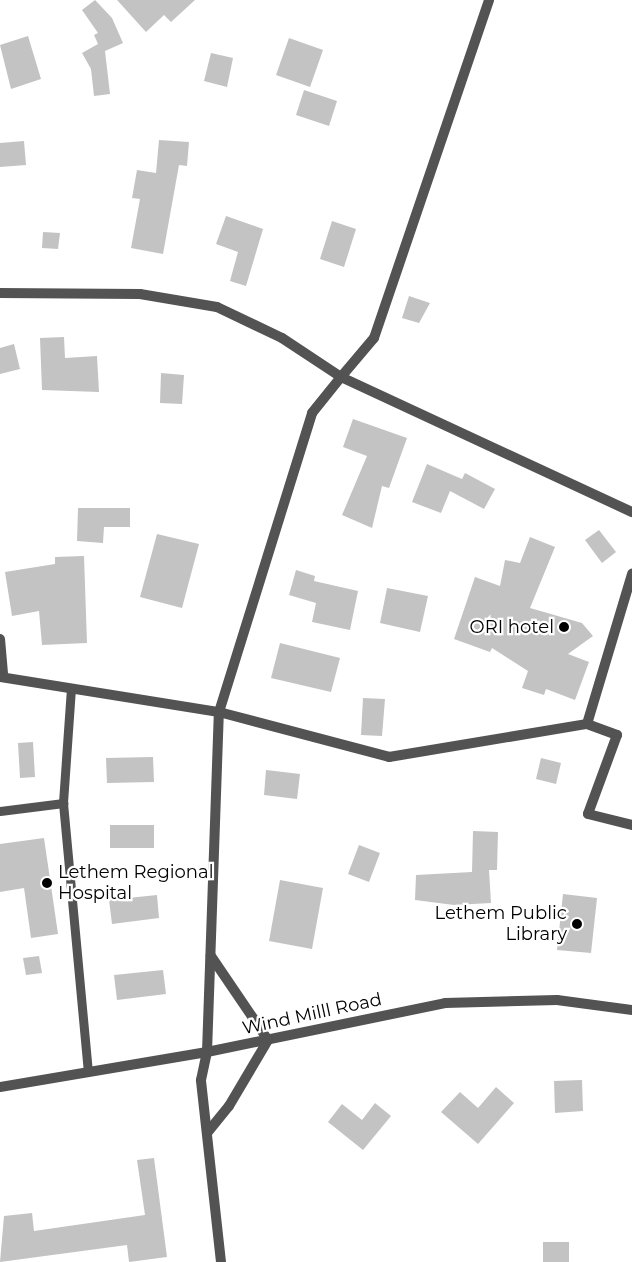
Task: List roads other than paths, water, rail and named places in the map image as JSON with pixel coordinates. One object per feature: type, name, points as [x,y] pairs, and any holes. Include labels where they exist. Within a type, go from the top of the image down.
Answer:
[{"type":"street","points":[[221,1262],[201,1080],[207,1052],[220,712],[312,413],[374,338],[489,0]]},
{"type":"street","points":[[0,293],[140,294],[217,307],[282,338],[341,377],[632,512]]},
{"type":"street","points":[[587,724],[632,574]]},
{"type":"street","points":[[0,639],[2,677],[220,712],[389,757],[587,724],[617,735],[588,814],[632,825]]},
{"type":"street","points":[[207,1133],[230,1106],[268,1040],[210,956]]},
{"type":"street","name":"Wind Milll Road","points":[[0,1086],[207,1052],[445,1003],[558,1000],[632,1010]]},
{"type":"lane","points":[[71,688],[63,803],[88,1072]]},
{"type":"lane","points":[[0,811],[63,803]]},
{"type":"place","name":"ORI hotel","points":[[564,627]]},
{"type":"place","name":"Lethem Regional Hospital","points":[[47,883]]},
{"type":"place","name":"Lethem Public Library","points":[[577,924]]}]
